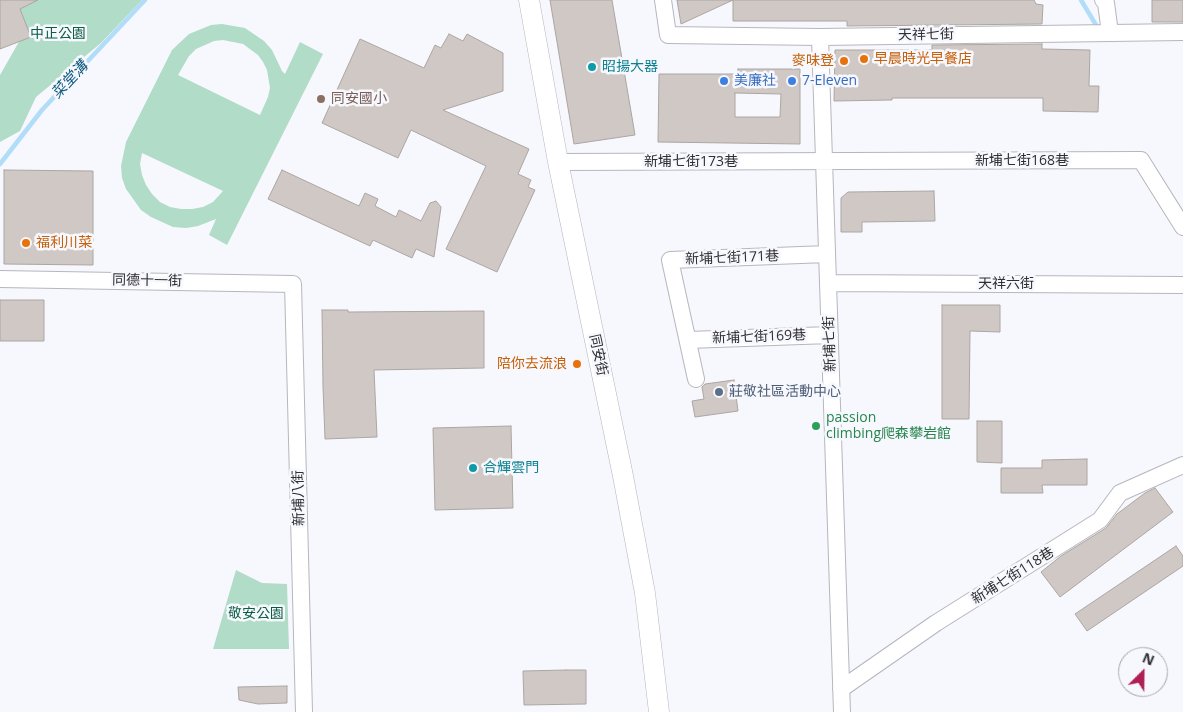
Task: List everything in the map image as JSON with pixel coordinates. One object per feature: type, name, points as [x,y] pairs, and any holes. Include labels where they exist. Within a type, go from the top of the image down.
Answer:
[{"type":"street","name":"同安街","points":[[530,0],[558,162],[646,594],[659,712]]},
{"type":"street","name":"天祥七街","points":[[663,0],[668,35],[820,36],[1183,32]]},
{"type":"street","points":[[1104,0],[1106,3],[1108,33]]},
{"type":"street","name":"新埔七街","points":[[820,36],[842,712]]},
{"type":"street","name":"新埔七街168巷","points":[[824,161],[1141,160],[1183,227]]},
{"type":"street","name":"新埔七街173巷","points":[[558,162],[824,161]]},
{"type":"street","name":"新埔七街171巷","points":[[696,379],[670,260],[827,254]]},
{"type":"street","name":"同德十一街","points":[[0,279],[293,284]]},
{"type":"street","name":"天祥六街","points":[[828,283],[1183,285]]},
{"type":"street","name":"新埔八街","points":[[293,284],[304,712]]},
{"type":"street","name":"新埔七街169巷","points":[[688,340],[830,334]]},
{"type":"street","name":"新埔七街118巷","points":[[841,689],[936,623],[1100,520],[1120,493],[1183,465]]},
{"type":"green space","name":"中正公園","points":[[18,0],[142,0],[101,43],[36,97],[20,131],[0,142],[0,75],[24,33]]},
{"type":"green space","points":[[222,24],[245,28],[264,41],[272,50],[285,74],[300,42],[323,54],[227,245],[209,235],[216,219],[198,226],[186,228],[173,227],[141,210],[126,189],[122,178],[121,166],[126,142],[172,50],[189,34],[211,25]],"holes":[[[223,40],[243,44],[258,55],[267,70],[270,88],[260,115],[178,75],[189,56],[196,49],[214,41]],[[142,153],[223,191],[213,202],[203,207],[192,209],[170,207],[160,202],[146,185],[140,164]]]},
{"type":"green space","name":"敬安公園","points":[[236,570],[262,583],[287,584],[289,649],[213,649]]},
{"type":"building","points":[[0,0],[38,0],[20,9],[31,37],[0,49]]},
{"type":"building","name":"昭揚大器","points":[[550,0],[612,0],[635,135],[574,144]]},
{"type":"building","points":[[677,0],[733,0],[681,24]]},
{"type":"building","points":[[733,0],[1034,0],[1036,4],[1043,5],[1042,24],[847,26],[847,21],[733,21]]},
{"type":"building","points":[[1152,0],[1183,0],[1183,22],[1152,22]]},
{"type":"building","points":[[449,34],[463,41],[467,34],[503,53],[503,91],[443,110],[529,149],[518,174],[531,180],[528,187],[535,190],[497,272],[446,249],[486,166],[411,130],[398,158],[322,123],[360,39],[424,68],[435,45],[441,48]]},
{"type":"building","points":[[1042,44],[1042,49],[1090,50],[1089,86],[1099,86],[1098,112],[1043,111],[1043,98],[892,98],[892,100],[834,101],[835,50],[932,50],[932,45]]},
{"type":"building","points":[[738,69],[800,69],[800,144],[658,142],[659,74],[738,74]],"holes":[[[735,93],[781,94],[780,117],[735,117]]]},
{"type":"building","points":[[4,170],[93,171],[93,265],[4,264]]},
{"type":"building","points":[[282,170],[359,206],[365,193],[378,199],[375,206],[396,217],[399,210],[421,221],[430,203],[436,201],[441,207],[434,257],[416,249],[412,258],[373,240],[370,246],[268,199]]},
{"type":"building","points":[[934,191],[935,221],[862,222],[862,232],[841,232],[841,198],[848,192]]},
{"type":"building","points":[[0,300],[44,300],[44,341],[0,341]]},
{"type":"building","points":[[942,305],[1000,305],[1000,332],[970,331],[969,419],[942,419]]},
{"type":"building","points":[[322,310],[348,310],[348,312],[484,311],[484,368],[374,370],[377,437],[325,439]]},
{"type":"building","name":"莊敬社區活動中心","points":[[734,380],[738,411],[695,417],[692,401],[704,399],[702,387],[705,384]]},
{"type":"building","points":[[977,421],[1002,421],[1002,463],[977,462]]},
{"type":"building","name":"合輝雲門","points":[[511,426],[513,508],[435,510],[433,428]]},
{"type":"building","points":[[1087,459],[1087,485],[1042,485],[1043,493],[1001,493],[1001,468],[1042,468],[1042,460]]},
{"type":"building","points":[[1155,488],[1173,512],[1060,597],[1041,572],[1061,556],[1106,528],[1117,514],[1145,493]]},
{"type":"building","points":[[1176,546],[1183,556],[1183,566],[1087,631],[1075,614]]},
{"type":"building","points":[[586,670],[586,704],[524,705],[523,671]]},
{"type":"building","points":[[287,686],[287,703],[258,704],[239,700],[238,687]]},
{"type":"waterway","name":"菜堂溝","points":[[0,164],[42,110],[145,0]]},
{"type":"waterway","points":[[1081,0],[1099,30]]},
{"type":"place","name":"早晨時光早餐店","points":[[864,59]]},
{"type":"place","name":"麥味登","points":[[844,61]]},
{"type":"place","name":"昭揚大器","points":[[592,67]]},
{"type":"place","name":"美廉社","points":[[724,81]]},
{"type":"place","name":"7-Eleven","points":[[792,81]]},
{"type":"place","name":"同安國小","points":[[321,99]]},
{"type":"place","name":"福利川菜","points":[[26,243]]},
{"type":"place","name":"陪你去流浪","points":[[577,364]]},
{"type":"place","name":"莊敬社區活動中心","points":[[719,392]]},
{"type":"place","name":"passion climbing爬森攀岩館","points":[[816,426]]},
{"type":"place","name":"合輝雲門","points":[[473,468]]}]
